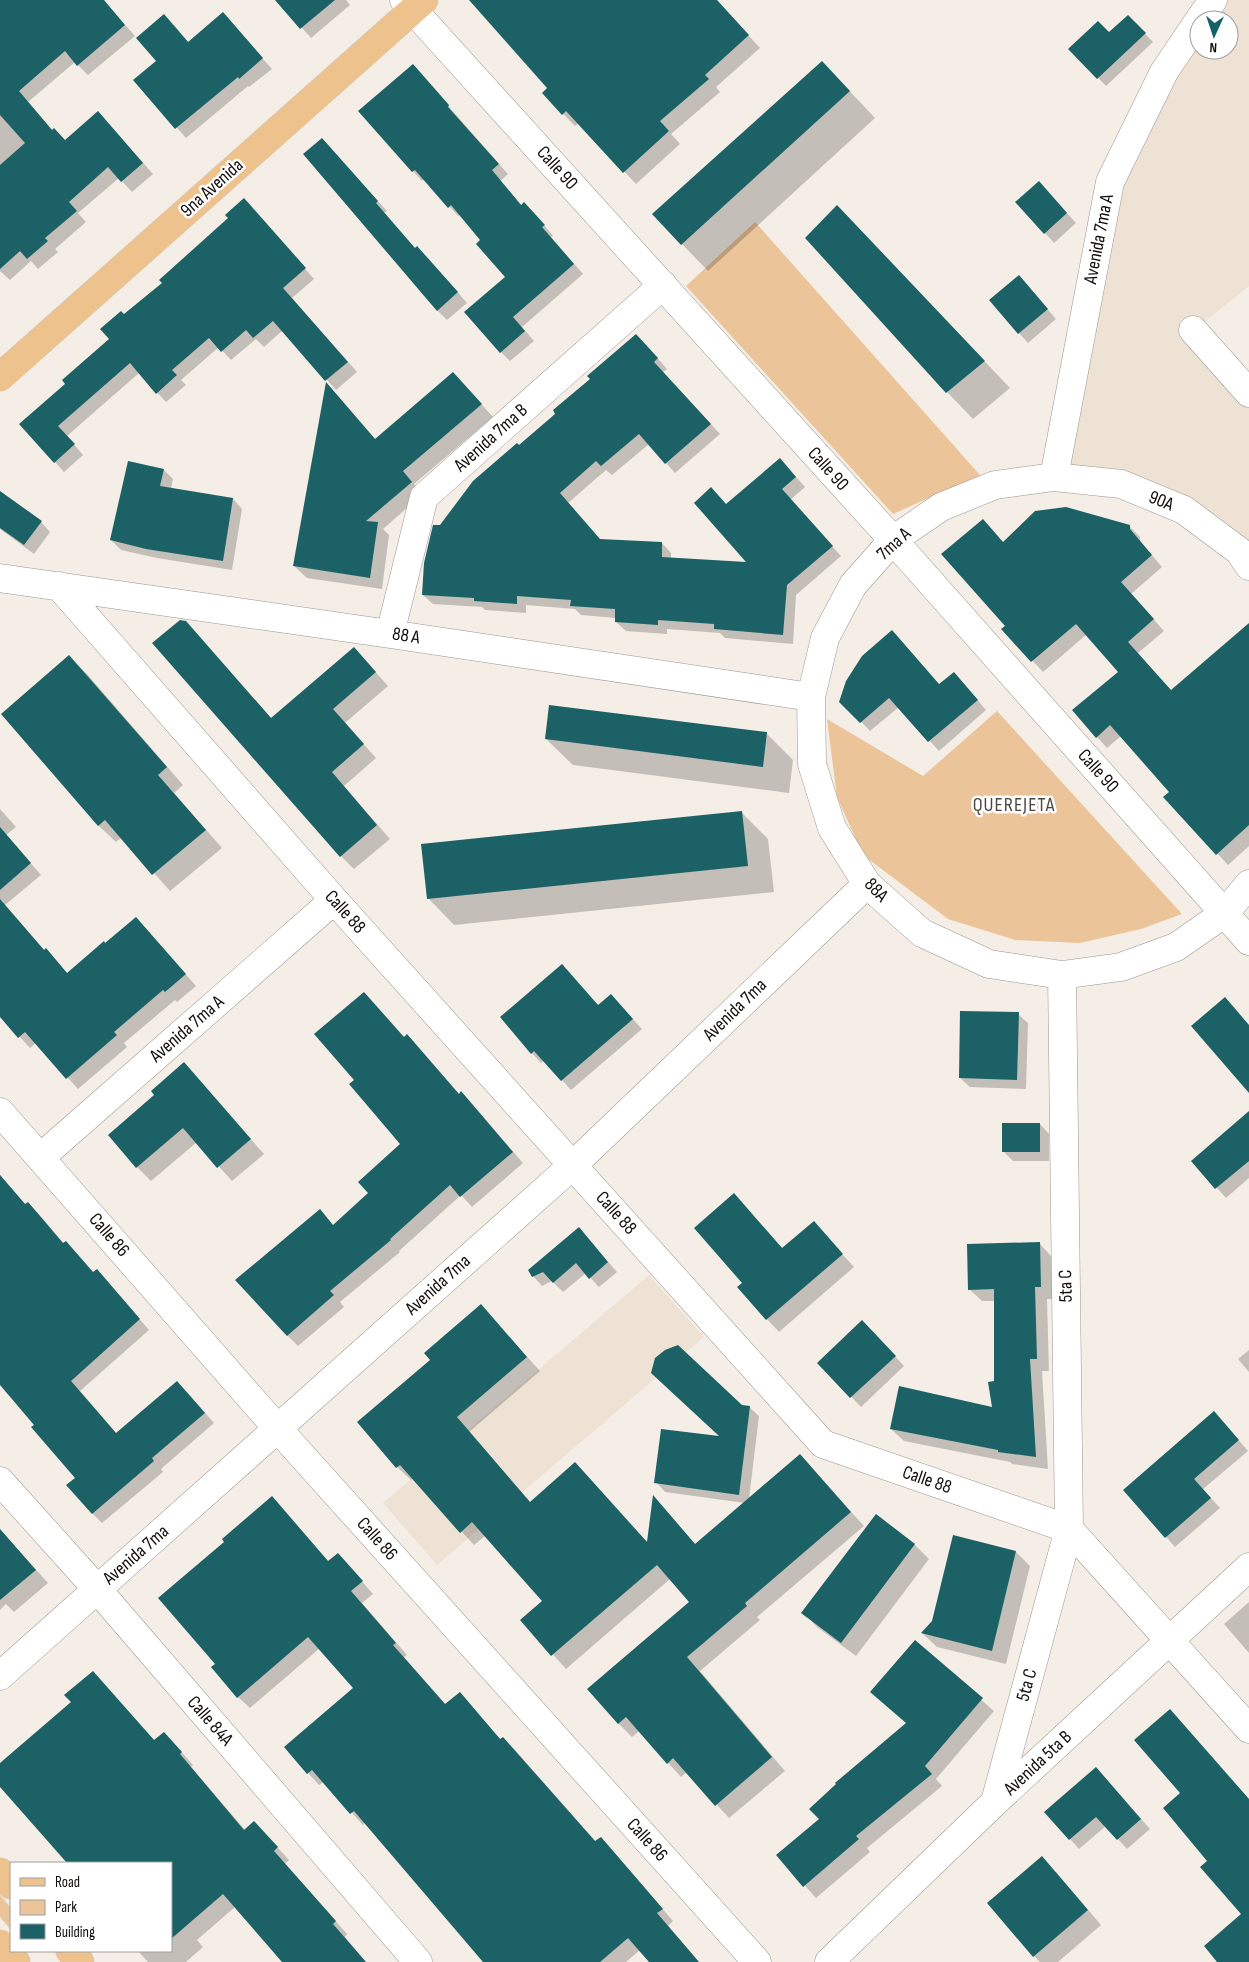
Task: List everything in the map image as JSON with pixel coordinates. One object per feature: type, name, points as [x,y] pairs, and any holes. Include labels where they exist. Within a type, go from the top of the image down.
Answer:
[{"type":"main road","name":"9na Avenida","points":[[0,377],[414,3]]},
{"type":"main road","points":[[0,1872],[10,1884]]},
{"type":"main road","points":[[0,1944],[16,1962]]},
{"type":"main road","points":[[71,1952],[80,1962]]},
{"type":"street","name":"Calle 90","points":[[414,3],[663,285],[893,540],[1249,941]]},
{"type":"street","name":"Avenida 7ma A","points":[[1054,477],[1110,182],[1164,72],[1189,35]]},
{"type":"street","name":"Avenida 7ma B","points":[[390,634],[424,497],[663,285]]},
{"type":"street","points":[[1193,330],[1249,393]]},
{"type":"street","name":"7ma A","points":[[811,697],[825,638],[853,585],[893,540],[941,507],[996,485],[1054,477]]},
{"type":"street","name":"90A","points":[[1054,477],[1121,484],[1184,510],[1246,553]]},
{"type":"street","name":"88 A","points":[[0,578],[811,697]]},
{"type":"street","name":"Calle 88","points":[[59,586],[334,900],[822,1444],[1068,1529],[1249,1728]]},
{"type":"street","name":"88A","points":[[811,697],[812,764],[832,828],[867,884],[922,933],[947,945],[989,964],[1062,975]]},
{"type":"street","name":"Avenida 7ma","points":[[0,1676],[573,1165],[867,884]]},
{"type":"street","points":[[1062,975],[1121,967],[1176,947],[1225,913],[1249,884]]},
{"type":"street","name":"Avenida 7ma A","points":[[41,1157],[334,900]]},
{"type":"street","name":"5ta C","points":[[995,1802],[1068,1529],[1062,975]]},
{"type":"street","name":"Calle 86","points":[[0,1112],[278,1429],[757,1962]]},
{"type":"street","name":"Calle 84A","points":[[0,1481],[97,1589],[418,1962]]},
{"type":"street","name":"Avenida 5ta B","points":[[830,1962],[995,1802],[1249,1567]]},
{"type":"shaded area","points":[[1213,0],[1249,0],[1249,286],[1194,330],[1249,393],[1249,542],[1184,510],[1054,477],[1110,182],[1189,38],[1189,60],[1239,60],[1239,10],[1206,10]]},
{"type":"shaded area","points":[[649,1275],[704,1337],[437,1565],[383,1503]]},
{"type":"green space","points":[[755,222],[980,475],[893,514],[686,286]]},
{"type":"green space","points":[[997,711],[1182,914],[1141,929],[1080,943],[1015,940],[948,919],[863,855],[837,797],[827,719],[923,776]]},
{"type":"green space","points":[[0,1895],[10,1907],[10,1929],[0,1917]]},
{"type":"building","points":[[0,0],[104,0],[125,25],[77,66],[65,51],[19,91],[52,130],[54,128],[65,140],[98,111],[143,163],[121,182],[108,167],[69,202],[77,211],[45,238],[48,241],[27,259],[20,251],[0,269],[0,165],[25,143],[0,115]]},
{"type":"building","points":[[275,0],[335,0],[300,29]]},
{"type":"building","points":[[469,0],[717,0],[749,35],[705,75],[709,79],[660,121],[669,131],[623,173],[566,111],[562,115],[542,93],[547,88]]},
{"type":"building","points":[[223,12],[263,58],[175,129],[133,80],[156,61],[136,38],[164,14],[188,42]]},
{"type":"building","points":[[1128,15],[1146,33],[1097,79],[1068,49],[1098,21],[1109,32]]},
{"type":"building","points":[[822,61],[850,91],[681,245],[652,214]]},
{"type":"building","points":[[413,64],[449,105],[448,107],[499,164],[492,170],[521,205],[524,202],[545,225],[542,227],[574,264],[513,317],[525,331],[500,353],[464,312],[505,277],[476,244],[480,240],[451,205],[448,208],[415,170],[412,172],[358,111]]},
{"type":"building","points":[[322,138],[378,201],[376,203],[415,248],[417,246],[458,292],[437,311],[303,154]]},
{"type":"building","points":[[1039,181],[1067,213],[1044,234],[1015,202]]},
{"type":"building","points":[[244,198],[306,268],[283,288],[348,362],[325,381],[273,321],[253,338],[246,330],[221,352],[209,338],[172,370],[177,375],[156,394],[130,363],[58,426],[75,444],[54,463],[19,424],[65,384],[62,380],[109,339],[100,329],[121,311],[124,314],[162,283],[159,280],[228,218],[225,215]]},
{"type":"building","points":[[837,205],[985,361],[946,393],[805,238]]},
{"type":"building","points":[[1019,275],[1048,309],[1018,334],[989,300]]},
{"type":"building","points":[[636,334],[658,358],[654,362],[711,424],[665,464],[639,434],[601,466],[596,461],[560,493],[600,539],[662,542],[662,557],[746,562],[694,503],[711,487],[726,504],[780,458],[796,477],[782,489],[833,546],[787,585],[783,635],[714,629],[714,624],[658,620],[658,625],[615,622],[615,609],[570,606],[571,600],[517,596],[517,604],[474,601],[474,598],[422,595],[424,563],[433,525],[440,525],[473,481],[517,443],[519,445],[555,414],[553,410],[590,379],[587,376]]},
{"type":"building","points":[[453,372],[482,404],[403,471],[412,482],[366,521],[378,522],[370,578],[293,566],[326,382],[375,439]]},
{"type":"building","points":[[128,461],[164,469],[160,486],[233,498],[223,561],[146,549],[110,540]]},
{"type":"building","points":[[0,491],[42,521],[24,545],[0,528]]},
{"type":"building","points":[[1066,507],[1130,525],[1130,529],[1152,555],[1121,582],[1154,619],[1128,642],[1171,690],[1249,623],[1249,825],[1216,855],[1163,797],[1169,792],[1110,725],[1096,738],[1072,710],[1118,672],[1076,624],[1031,662],[1001,629],[1005,626],[941,554],[983,519],[1003,542],[1035,511]]},
{"type":"building","points":[[180,620],[186,621],[271,718],[354,647],[376,672],[333,709],[364,744],[332,772],[377,825],[340,857],[152,643]]},
{"type":"building","points":[[892,630],[939,684],[954,672],[978,700],[928,742],[889,698],[860,723],[839,702],[846,681],[862,656]]},
{"type":"building","points":[[69,655],[167,767],[158,775],[206,830],[152,875],[105,820],[98,826],[1,714]]},
{"type":"building","points":[[549,705],[767,732],[763,767],[545,739]]},
{"type":"building","points":[[742,811],[748,866],[427,899],[421,844]]},
{"type":"building","points":[[0,827],[31,863],[0,890]]},
{"type":"building","points":[[0,899],[44,950],[46,948],[67,973],[104,941],[105,943],[136,917],[186,974],[165,992],[163,990],[114,1032],[117,1035],[66,1079],[25,1032],[18,1038],[0,1017]]},
{"type":"building","points":[[562,964],[598,1005],[611,994],[633,1019],[561,1081],[534,1051],[531,1054],[500,1017]]},
{"type":"building","points":[[364,992],[404,1037],[407,1034],[459,1094],[461,1091],[513,1152],[460,1197],[450,1185],[391,1240],[330,1291],[334,1295],[287,1336],[235,1280],[320,1209],[333,1225],[368,1193],[358,1182],[400,1144],[349,1084],[354,1080],[314,1034]]},
{"type":"building","points":[[1225,997],[1249,1025],[1249,1093],[1191,1026]]},
{"type":"building","points":[[960,1011],[1019,1012],[1017,1080],[959,1078]]},
{"type":"building","points":[[184,1062],[251,1139],[217,1168],[183,1128],[136,1168],[108,1135],[154,1095],[151,1091]]},
{"type":"building","points":[[1249,1111],[1249,1161],[1215,1189],[1191,1161]]},
{"type":"building","points":[[1002,1123],[1040,1123],[1040,1152],[1002,1152]]},
{"type":"building","points":[[0,1175],[25,1204],[28,1202],[63,1243],[66,1241],[93,1272],[97,1269],[140,1319],[71,1381],[116,1433],[177,1381],[205,1413],[152,1458],[154,1461],[92,1514],[66,1485],[75,1478],[31,1427],[34,1425],[0,1385]]},
{"type":"building","points":[[734,1193],[782,1248],[814,1221],[843,1254],[766,1320],[737,1287],[742,1283],[694,1228]]},
{"type":"building","points":[[579,1227],[608,1262],[589,1279],[576,1263],[553,1283],[543,1272],[532,1277],[528,1270]]},
{"type":"building","points":[[1040,1242],[1041,1287],[1035,1287],[1037,1359],[1030,1359],[1036,1457],[998,1452],[998,1450],[890,1429],[899,1386],[992,1407],[988,1382],[994,1381],[994,1289],[968,1290],[967,1244]]},
{"type":"building","points":[[481,1304],[527,1357],[457,1417],[530,1502],[575,1462],[647,1542],[653,1495],[695,1544],[800,1454],[851,1512],[745,1603],[747,1606],[687,1657],[772,1757],[715,1806],[673,1758],[667,1764],[626,1717],[618,1724],[587,1689],[689,1602],[657,1565],[551,1656],[520,1620],[542,1601],[472,1522],[460,1533],[400,1465],[396,1468],[357,1422],[430,1360],[424,1353]]},
{"type":"building","points":[[862,1320],[896,1356],[850,1398],[817,1363]]},
{"type":"building","points":[[678,1345],[742,1405],[750,1406],[739,1495],[654,1483],[661,1429],[719,1436],[651,1373],[655,1358],[665,1350]]},
{"type":"building","points":[[1214,1411],[1239,1440],[1194,1479],[1211,1498],[1165,1538],[1123,1490]]},
{"type":"building","points":[[272,1496],[328,1561],[338,1553],[363,1581],[351,1591],[396,1643],[393,1645],[445,1704],[460,1692],[500,1739],[503,1737],[595,1841],[601,1837],[663,1909],[657,1913],[699,1962],[649,1962],[628,1938],[600,1962],[483,1962],[354,1811],[350,1814],[312,1770],[307,1774],[284,1747],[353,1688],[308,1637],[237,1698],[211,1667],[215,1664],[158,1598],[224,1542],[222,1539]]},
{"type":"building","points":[[876,1514],[915,1544],[841,1643],[801,1613]]},
{"type":"building","points":[[0,1529],[36,1570],[0,1600]]},
{"type":"building","points":[[953,1535],[1016,1551],[992,1651],[921,1633],[932,1621]]},
{"type":"building","points":[[915,1640],[983,1698],[925,1766],[932,1774],[856,1836],[859,1839],[803,1887],[776,1855],[819,1819],[809,1809],[835,1783],[906,1723],[870,1692]]},
{"type":"building","points":[[93,1671],[154,1740],[164,1732],[182,1752],[180,1754],[244,1830],[254,1821],[278,1847],[274,1851],[336,1921],[333,1924],[366,1962],[282,1962],[223,1894],[172,1938],[172,1862],[66,1862],[0,1787],[0,1763],[71,1702],[64,1695]]},
{"type":"building","points":[[1170,1709],[1249,1799],[1249,1962],[1217,1962],[1204,1946],[1241,1914],[1200,1867],[1207,1861],[1163,1808],[1180,1793],[1134,1740]]},
{"type":"building","points":[[1096,1767],[1141,1819],[1117,1840],[1096,1817],[1069,1840],[1044,1812]]},
{"type":"building","points":[[1042,1856],[1088,1910],[1033,1957],[987,1903]]},
{"type":"district","name":"QUEREJETA","points":[[1014,805]]}]
